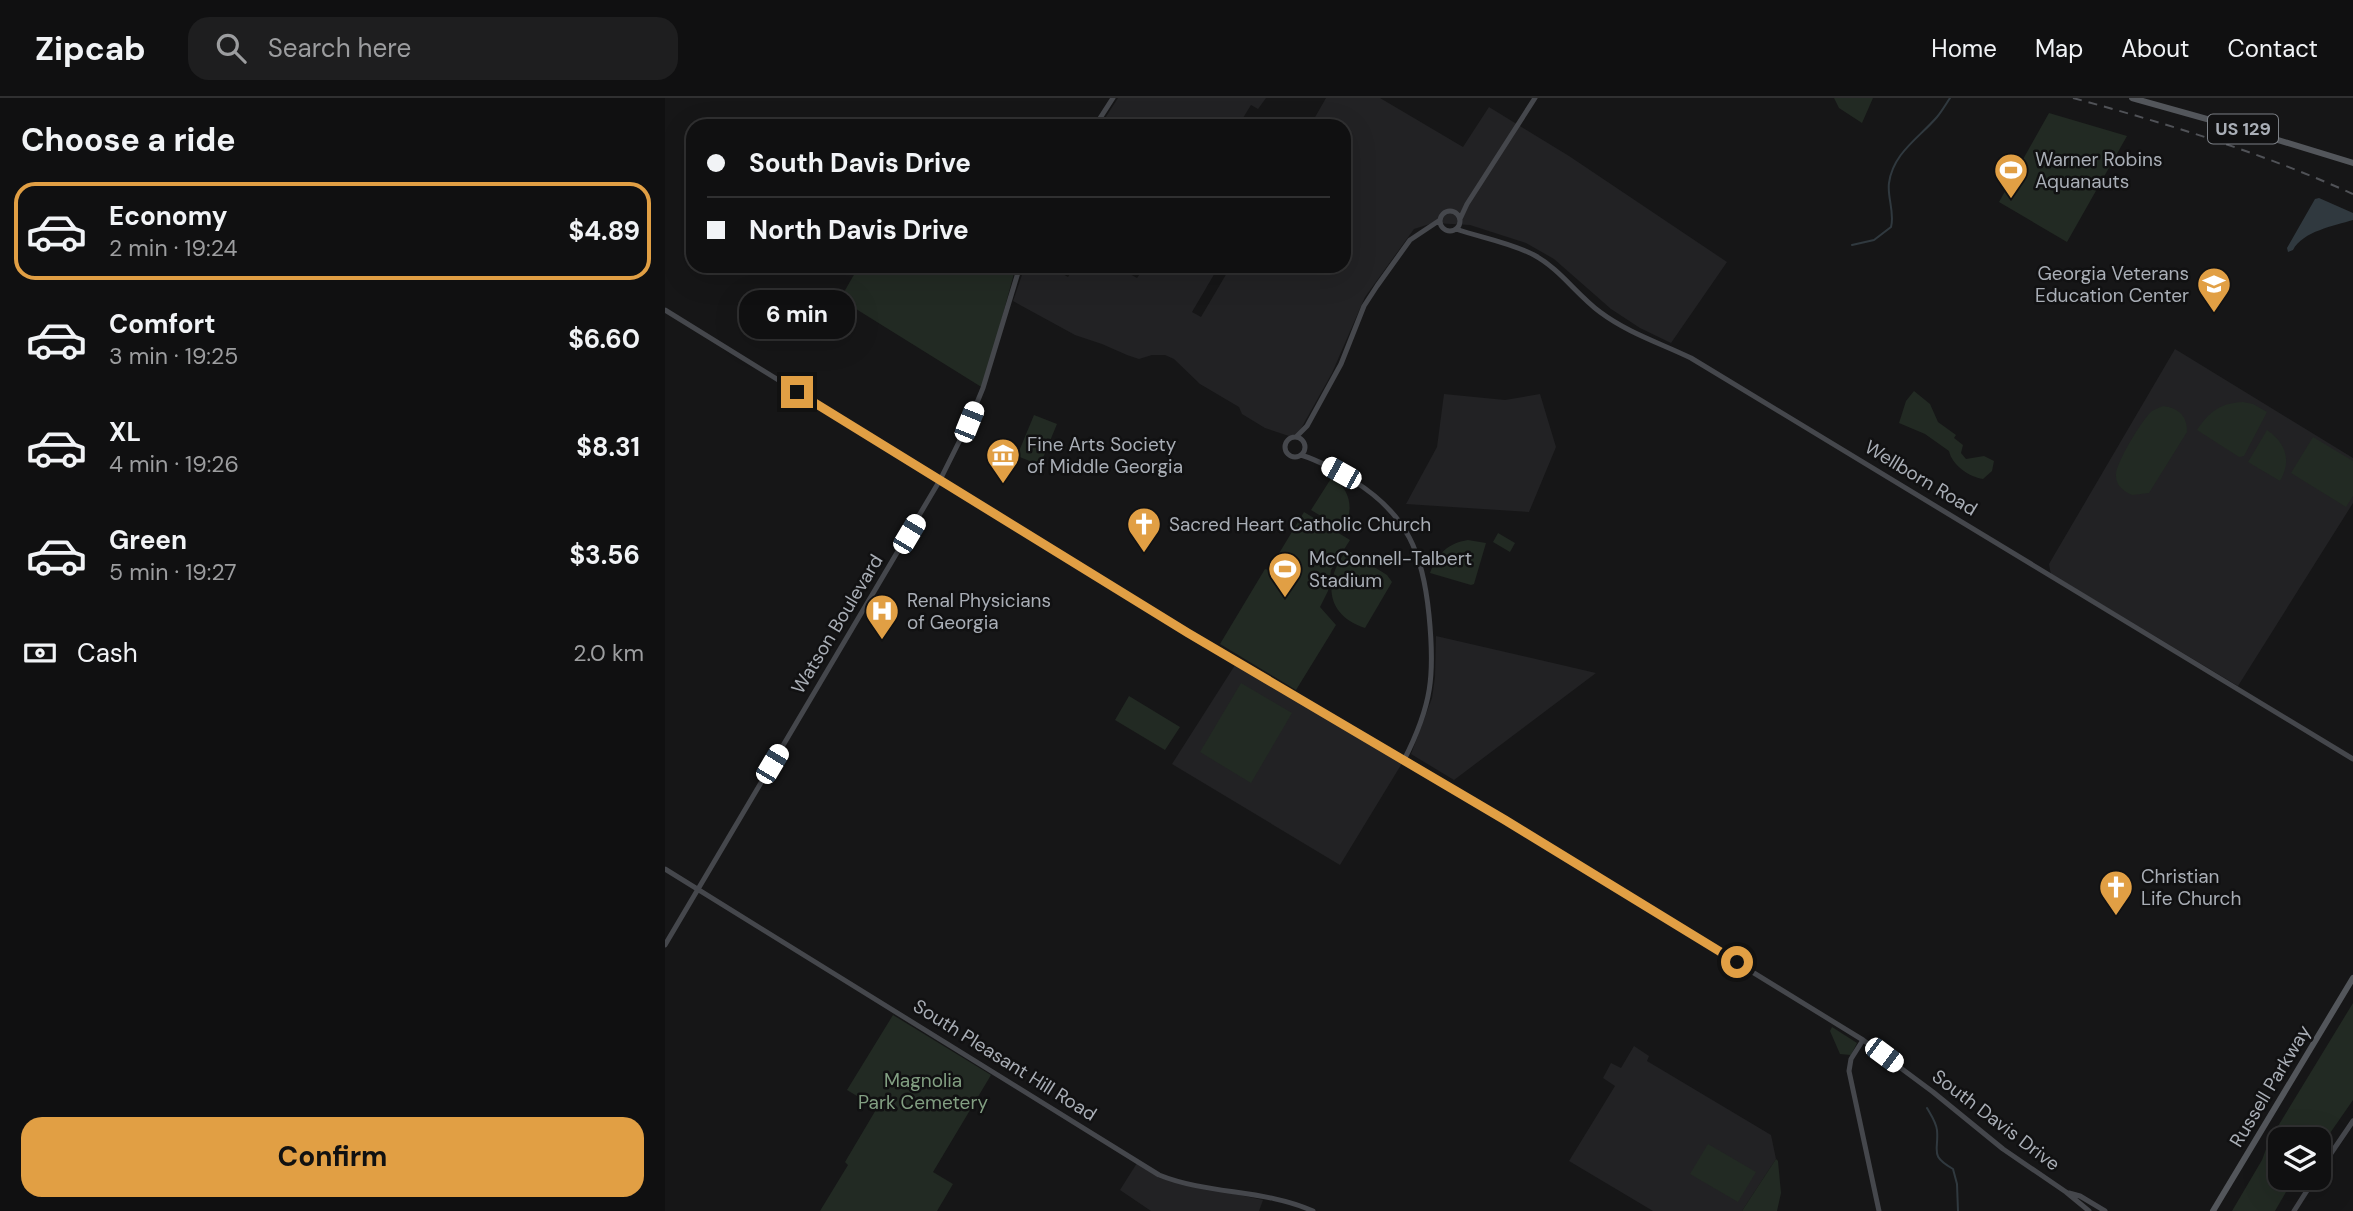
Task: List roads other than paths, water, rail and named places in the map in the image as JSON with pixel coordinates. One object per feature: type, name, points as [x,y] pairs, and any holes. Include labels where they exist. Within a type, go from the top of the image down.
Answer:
[{"type":"main road","name":"US 129","points":[[2132,98],[2353,163]]},
{"type":"main road","name":"Russell Parkway","points":[[2213,1211],[2353,978]]},
{"type":"street","points":[[1100,119],[1113,98]]},
{"type":"street","points":[[1427,229],[1442,228],[1447,231],[1459,224],[1467,204],[1535,98]]},
{"type":"street","points":[[1404,760],[1426,709],[1433,671],[1426,589],[1419,559],[1403,525],[1382,500],[1314,458],[1305,449],[1303,442],[1307,426],[1342,364],[1364,306],[1410,240],[1440,220],[1445,213],[1454,212],[1467,204]]},
{"type":"street","points":[[1454,212],[1459,224]]},
{"type":"street","points":[[1440,220],[1442,228]]},
{"type":"street","name":"Wellborn Road","points":[[1459,224],[1471,234],[1533,255],[1569,282],[1595,309],[1628,331],[1691,358],[2353,759]]},
{"type":"street","name":"Watson Boulevard","points":[[665,945],[960,442],[983,387],[1018,273]]},
{"type":"street","name":"South Davis Drive","points":[[665,310],[1283,690],[1404,760],[1863,1040],[2088,1211]]},
{"type":"street","points":[[1307,426],[1289,440],[1285,449],[1293,457],[1301,455],[1314,458]]},
{"type":"street","points":[[1296,437],[1303,442]]},
{"type":"street","points":[[1301,455],[1305,449]]},
{"type":"street","name":"South Pleasant Hill Road","points":[[665,869],[1159,1175],[1199,1187],[1283,1199],[1313,1211]]},
{"type":"street","points":[[1863,1040],[1849,1063],[1849,1071],[1879,1211]]},
{"type":"street","points":[[2331,1153],[2353,1121]]},
{"type":"street","points":[[2294,1211],[2307,1190]]},
{"type":"street","name":"South Davis Drive","points":[[2066,1192],[2080,1196],[2105,1211]]},
{"type":"waterway","points":[[1852,245],[1874,240],[1891,227],[1891,172],[1901,154],[1937,117],[1950,98]]},
{"type":"waterway","points":[[1927,1108],[1936,1127],[1938,1156],[1953,1169],[1957,1184],[1958,1211]]},
{"type":"railway","points":[[2073,98],[2215,140],[2353,194]]},
{"type":"place","name":"Warner Robins Aquanauts","points":[[2011,200]]},
{"type":"place","name":"Georgia Veterans Education Center","points":[[2214,314]]},
{"type":"place","name":"Fine Arts Society of Middle Georgia","points":[[1003,485]]},
{"type":"place","name":"Sacred Heart Catholic Church","points":[[1144,554]]},
{"type":"place","name":"McConnell-Talbert Stadium","points":[[1285,599]]},
{"type":"place","name":"Renal Physicians of Georgia","points":[[882,641]]},
{"type":"place","name":"Christian Life Church","points":[[2116,917]]},
{"type":"park label","name":"Magnolia Park Cemetery","points":[[923,1091]]}]
